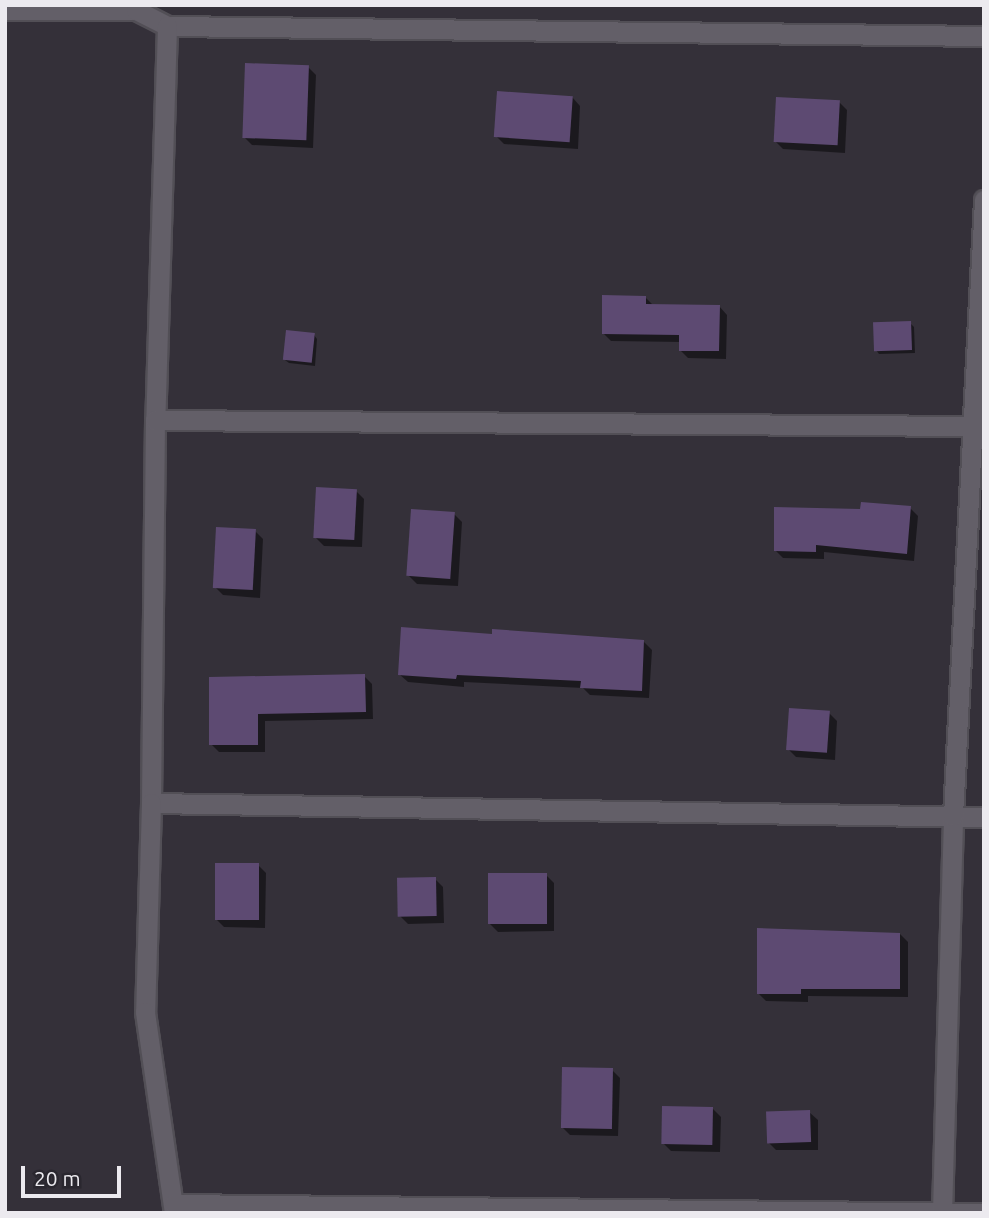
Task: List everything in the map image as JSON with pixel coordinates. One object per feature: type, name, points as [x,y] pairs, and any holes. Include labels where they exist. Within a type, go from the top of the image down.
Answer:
[{"type":"lane","points":[[5,10],[136,10],[167,26],[984,36]]},
{"type":"lane","points":[[167,26],[155,421],[151,803],[145,1012],[174,1208],[984,1213]]},
{"type":"lane","points":[[942,1212],[953,816],[978,426],[984,200]]},
{"type":"lane","points":[[155,421],[978,426]]},
{"type":"lane","points":[[151,803],[984,817]]},
{"type":"building","points":[[245,63],[309,65],[306,140],[242,138]]},
{"type":"building","points":[[497,91],[573,96],[570,142],[494,137]]},
{"type":"building","points":[[776,97],[840,100],[838,145],[774,142]]},
{"type":"building","points":[[602,295],[646,296],[646,304],[720,305],[719,351],[679,351],[679,335],[602,334]]},
{"type":"building","points":[[911,321],[912,350],[874,351],[873,322]]},
{"type":"building","points":[[286,330],[315,333],[312,363],[283,360]]},
{"type":"building","points":[[316,487],[357,489],[354,540],[313,538]]},
{"type":"building","points":[[861,502],[911,506],[907,554],[816,545],[816,552],[774,551],[774,507],[860,509]]},
{"type":"building","points":[[411,509],[455,512],[450,579],[406,576]]},
{"type":"building","points":[[216,527],[256,529],[253,590],[213,588]]},
{"type":"building","points":[[401,627],[492,634],[492,629],[644,640],[642,691],[580,688],[581,681],[398,675]]},
{"type":"building","points":[[365,674],[366,712],[258,714],[258,745],[209,745],[209,677]]},
{"type":"building","points":[[789,708],[830,711],[827,753],[786,750]]},
{"type":"building","points":[[215,863],[259,863],[259,920],[215,920]]},
{"type":"building","points":[[488,873],[547,873],[547,924],[488,924]]},
{"type":"building","points":[[436,877],[437,916],[398,917],[397,878]]},
{"type":"building","points":[[757,928],[900,933],[900,989],[801,989],[801,994],[757,994]]},
{"type":"building","points":[[562,1067],[613,1068],[612,1129],[561,1128]]},
{"type":"building","points":[[662,1106],[713,1107],[712,1145],[661,1144]]},
{"type":"building","points":[[810,1110],[811,1142],[767,1144],[766,1112]]}]
